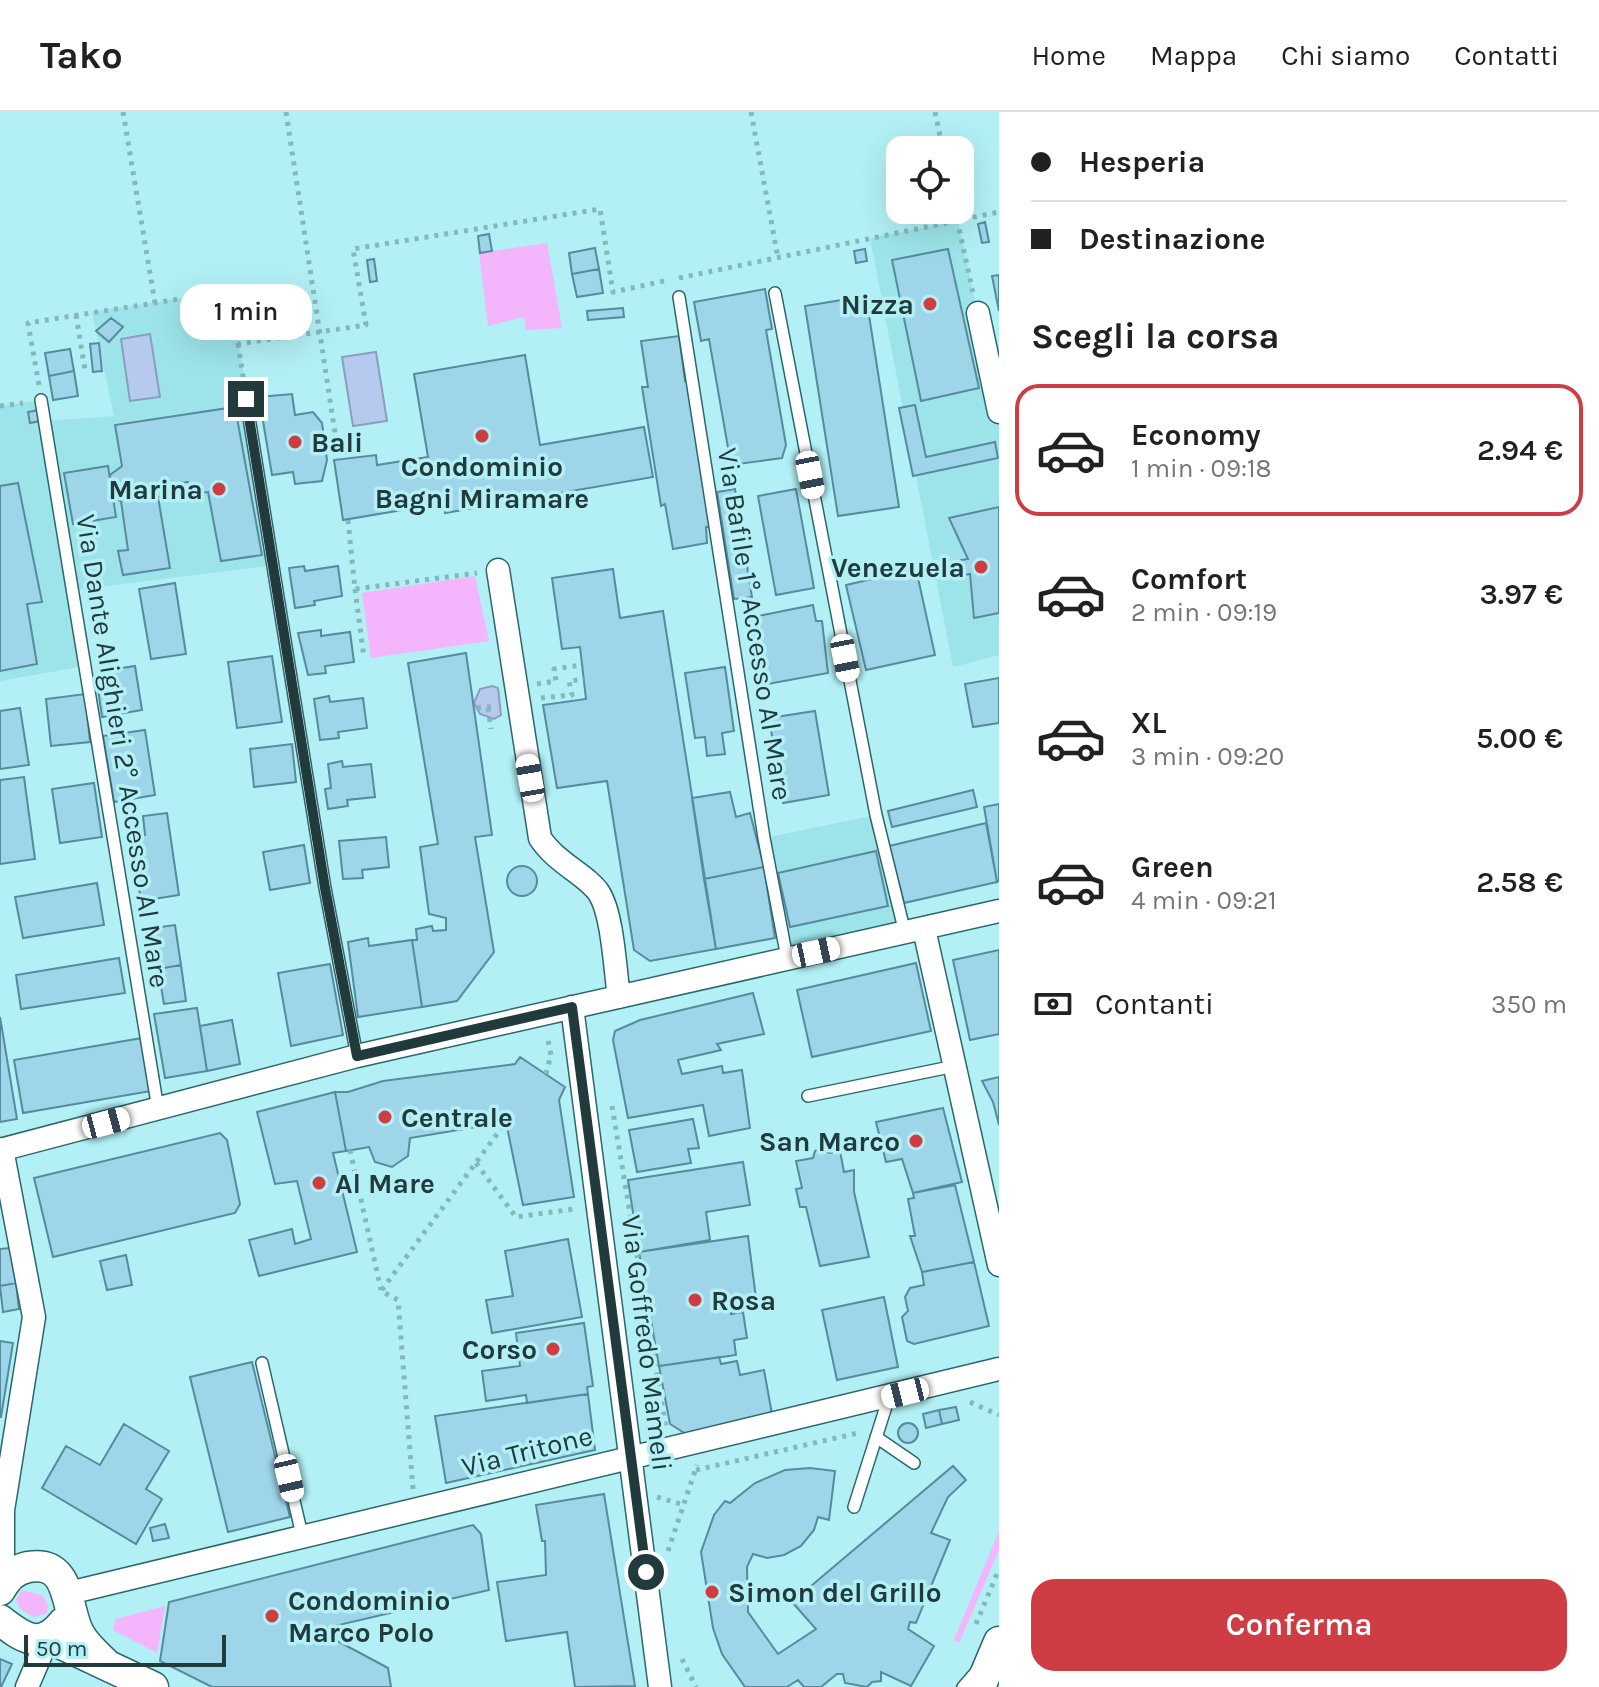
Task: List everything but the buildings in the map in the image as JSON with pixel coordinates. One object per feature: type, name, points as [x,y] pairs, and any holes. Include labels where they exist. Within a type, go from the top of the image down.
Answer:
[{"type":"street","points":[[978,313],[999,412]]},
{"type":"street","points":[[498,570],[540,838],[549,853],[598,891],[605,910],[619,997]]},
{"type":"street","points":[[3,1583],[2,1533],[34,1317],[1,1150],[357,1056],[999,911]]},
{"type":"street","points":[[914,931],[955,1066],[999,1265]]},
{"type":"street","name":"Via Goffredo Mameli","points":[[572,1007],[660,1687]]},
{"type":"street","name":"Via Tritone","points":[[70,1598],[302,1535],[999,1369]]},
{"type":"street","points":[[2,1533],[21,1559],[57,1574],[70,1598],[78,1632],[106,1664]]},
{"type":"street","points":[[3,1583],[25,1568],[36,1566]]},
{"type":"street","points":[[38,1654],[66,1621],[70,1598]]},
{"type":"street","points":[[1,1619],[38,1654],[106,1664],[153,1687]]},
{"type":"street","points":[[980,1687],[988,1644]]},
{"type":"lane","points":[[775,293],[873,800],[914,931]]},
{"type":"lane","name":"Via Bafile 1° Accesso Al Mare","points":[[679,297],[764,838],[787,958]]},
{"type":"lane","points":[[246,399],[325,888],[357,1056]]},
{"type":"lane","name":"Via Dante Alighieri 2° Accesso Al Mare","points":[[41,400],[158,1109]]},
{"type":"lane","points":[[808,1096],[955,1066]]},
{"type":"lane","points":[[262,1363],[302,1535]]},
{"type":"lane","points":[[854,1507],[889,1397]]},
{"type":"lane","points":[[877,1433],[914,1463]]},
{"type":"lane","points":[[963,1687],[988,1644]]},
{"type":"path","points":[[123,112],[155,303]]},
{"type":"path","points":[[286,112],[339,459]]},
{"type":"path","points":[[751,112],[778,258]]},
{"type":"path","points":[[935,112],[940,136]]},
{"type":"path","points":[[238,344],[366,325],[353,249],[600,209],[613,292],[943,224]]},
{"type":"path","points":[[974,217],[999,212]]},
{"type":"path","points":[[959,224],[978,313]]},
{"type":"path","points":[[0,406],[41,400],[28,323],[230,291],[246,399]]},
{"type":"path","points":[[76,315],[85,370]]},
{"type":"path","points":[[348,520],[364,658]]},
{"type":"path","points":[[355,589],[498,570]]},
{"type":"path","points":[[534,684],[556,681],[554,669],[582,665]]},
{"type":"path","points":[[537,698],[572,695],[569,681],[584,679]]},
{"type":"path","points":[[477,708],[502,706]]},
{"type":"path","points":[[488,708],[491,729]]},
{"type":"path","points":[[546,1074],[551,1055],[547,1036]]},
{"type":"path","points":[[612,1104],[670,1448]]},
{"type":"path","points":[[381,1291],[506,1122]]},
{"type":"path","points":[[350,1150],[381,1291],[398,1300],[415,1508]]},
{"type":"path","points":[[476,1163],[516,1217],[574,1209]]},
{"type":"path","points":[[695,1471],[877,1433]]},
{"type":"path","points":[[667,1555],[697,1465],[685,1468]]},
{"type":"path","points":[[651,1486],[654,1509]]},
{"type":"path","points":[[652,1495],[684,1505]]},
{"type":"path","points":[[988,1644],[999,1569]]},
{"type":"shaded area","points":[[942,224],[959,224],[999,412],[999,655],[953,667],[870,238]]},
{"type":"shaded area","points":[[547,243],[562,328],[526,330],[524,317],[488,326],[479,253]]},
{"type":"shaded area","points":[[230,291],[275,565],[74,590],[85,666],[0,681],[0,406],[41,400],[45,421],[114,416],[92,312]]},
{"type":"shaded area","points":[[150,334],[160,397],[130,401],[121,339]]},
{"type":"shaded area","points":[[376,352],[387,421],[353,426],[342,357]]},
{"type":"shaded area","points":[[475,576],[489,641],[371,658],[362,593]]},
{"type":"shaded area","points":[[498,688],[501,715],[494,719],[480,714],[474,703],[480,689]]},
{"type":"shaded area","points":[[876,815],[905,933],[787,958],[764,838]]},
{"type":"shaded area","points":[[999,1531],[999,1550],[959,1643],[954,1640]]},
{"type":"shaded area","points":[[22,1590],[43,1596],[48,1605],[47,1613],[34,1617],[20,1609],[16,1600]]},
{"type":"shaded area","points":[[165,1606],[157,1653],[113,1630],[116,1619]]},
{"type":"place","name":"Nizza","points":[[930,304]]},
{"type":"place","name":"Condominio Bagni Miramare","points":[[482,436]]},
{"type":"place","name":"Bali","points":[[295,442]]},
{"type":"place","name":"Marina","points":[[219,489]]},
{"type":"place","name":"Venezuela","points":[[981,567]]},
{"type":"place","name":"Centrale","points":[[385,1117]]},
{"type":"place","name":"San Marco","points":[[916,1141]]},
{"type":"place","name":"Al Mare","points":[[319,1183]]},
{"type":"place","name":"Rosa","points":[[695,1300]]},
{"type":"place","name":"Corso","points":[[553,1349]]},
{"type":"place","name":"Simon del Grillo","points":[[712,1592]]},
{"type":"place","name":"Condominio Marco Polo","points":[[272,1616]]},
{"type":"route","points":[[246,399],[325,888],[357,1056],[572,1007],[646,1572]]}]
